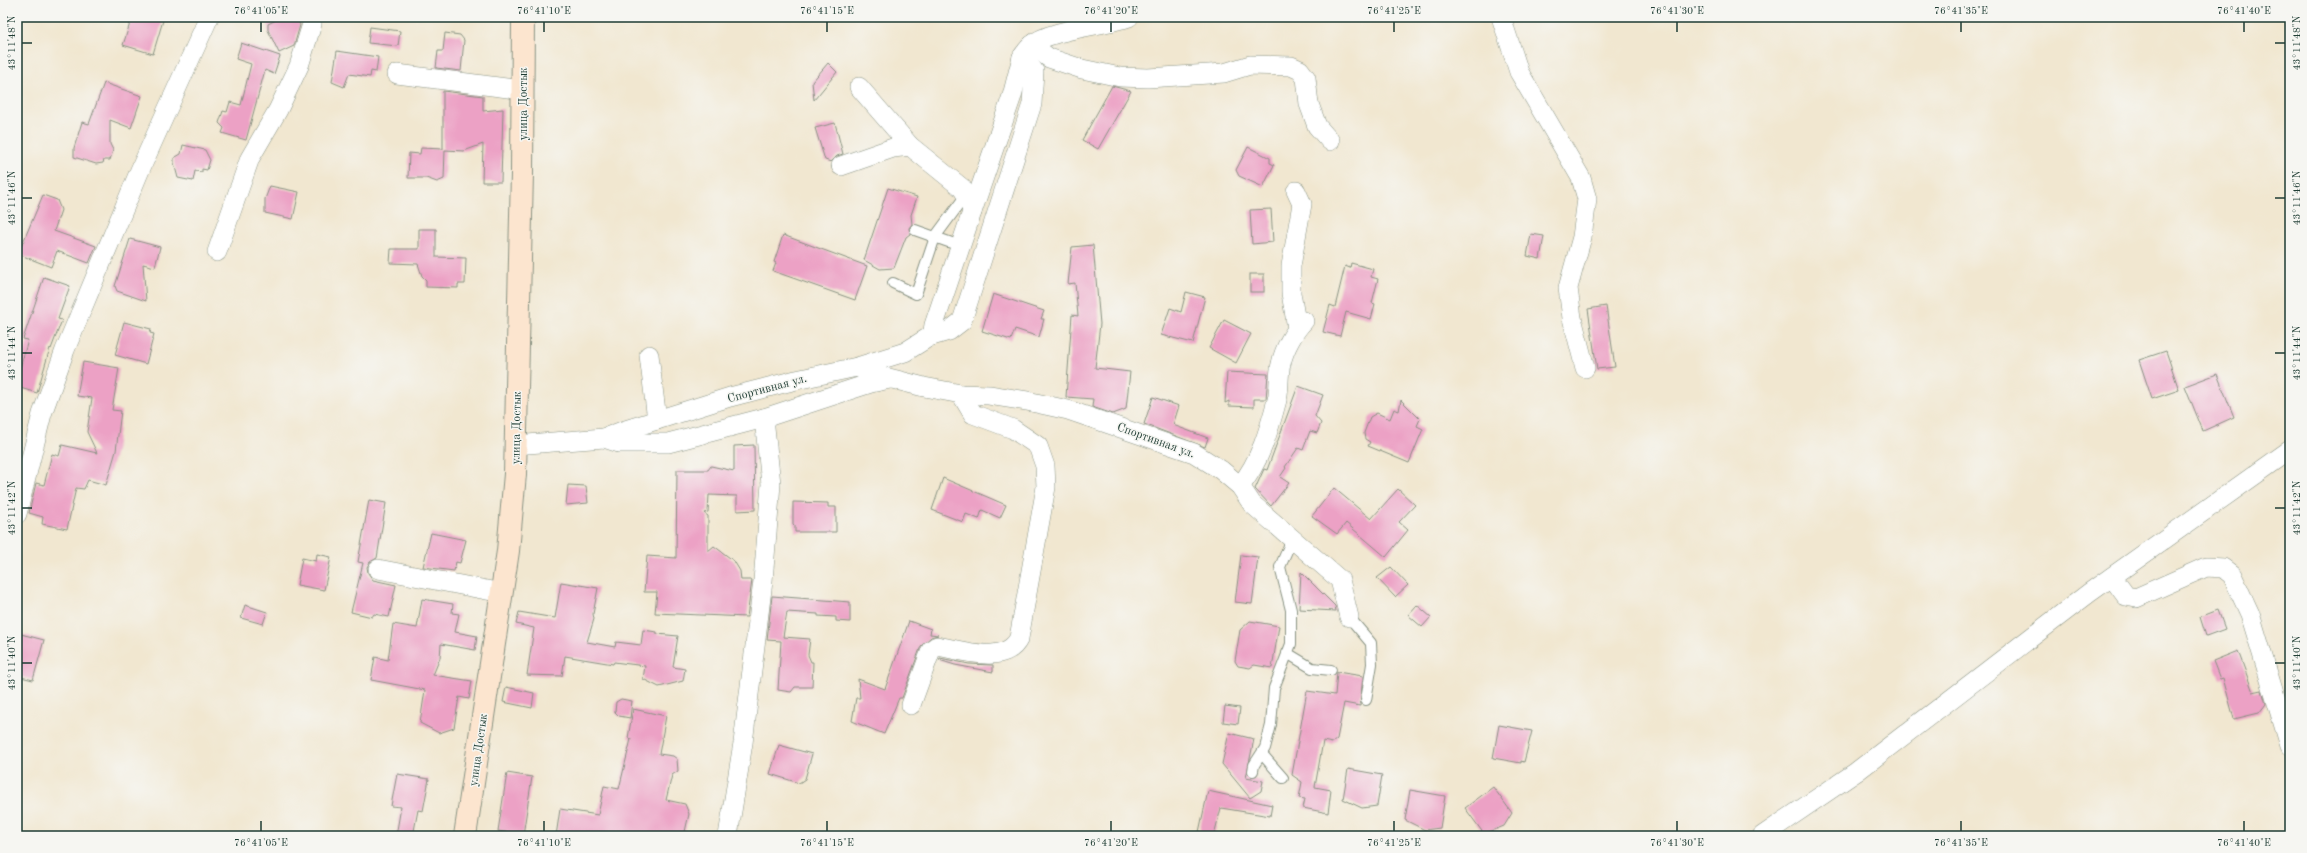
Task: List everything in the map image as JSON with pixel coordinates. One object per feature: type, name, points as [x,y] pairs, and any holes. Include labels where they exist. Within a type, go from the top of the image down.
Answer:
[{"type":"main road","name":"улица Достык","points":[[469,835],[508,551],[515,474],[523,90],[523,17]]},
{"type":"street","points":[[17,514],[42,414],[65,350],[140,170],[173,100],[209,17]]},
{"type":"street","points":[[217,252],[250,158],[278,110],[299,66],[312,24],[312,17]]},
{"type":"street","points":[[931,336],[960,246],[969,204],[1012,96],[1027,51],[1047,36],[1129,17]]},
{"type":"street","points":[[1501,17],[1519,72],[1581,178],[1587,199],[1582,237],[1568,288],[1572,318],[1585,368]]},
{"type":"street","points":[[1027,51],[1082,69],[1120,77],[1148,78],[1224,73],[1250,65],[1291,66],[1300,70],[1306,78],[1309,104],[1317,126],[1330,141]]},
{"type":"street","name":"Спортивная ул.","points":[[515,445],[604,438],[657,420],[796,380],[857,366],[905,352],[931,336],[949,330],[962,321],[1032,104],[1034,71],[1027,51]]},
{"type":"street","points":[[397,74],[523,90]]},
{"type":"street","points":[[859,87],[910,146],[962,188],[969,204]]},
{"type":"street","points":[[841,166],[893,148],[910,146]]},
{"type":"street","points":[[1240,486],[1250,473],[1259,456],[1277,399],[1281,363],[1300,324],[1291,293],[1291,266],[1302,204],[1296,191]]},
{"type":"street","points":[[649,355],[657,420]]},
{"type":"street","points":[[857,366],[891,379]]},
{"type":"street","name":"Спортивная ул.","points":[[604,438],[619,443],[668,443],[764,418],[871,383],[891,379],[961,394],[989,395],[1034,402],[1068,410],[1146,435],[1194,453],[1220,470],[1240,486],[1252,504],[1340,580],[1349,617]]},
{"type":"street","points":[[911,705],[931,650],[937,646],[993,654],[1006,652],[1016,645],[1019,638],[1046,487],[1045,466],[1038,446],[1013,429],[973,414],[961,394]]},
{"type":"street","points":[[728,836],[743,743],[763,581],[771,491],[764,418]]},
{"type":"street","points":[[1762,836],[1856,772],[2112,577],[2290,450]]},
{"type":"street","points":[[2112,577],[2126,596],[2136,598],[2206,567],[2223,568],[2232,575],[2250,614],[2290,746]]},
{"type":"street","points":[[378,569],[502,593]]},
{"type":"lane","points":[[893,283],[916,294],[935,237],[969,204]]},
{"type":"lane","points":[[915,230],[960,246]]},
{"type":"lane","points":[[1253,771],[1254,765],[1262,754],[1271,724],[1274,688],[1291,644],[1291,610],[1280,567],[1292,538]]},
{"type":"lane","points":[[1349,617],[1371,643],[1372,664],[1366,700]]},
{"type":"lane","points":[[1287,653],[1312,668],[1331,670]]},
{"type":"lane","points":[[1262,754],[1283,778]]},
{"type":"building","points":[[132,17],[164,17],[153,54],[123,45]]},
{"type":"building","points":[[282,17],[296,17],[300,25],[294,46],[279,53],[268,30],[268,24]]},
{"type":"building","points":[[370,27],[400,31],[398,46],[368,43]]},
{"type":"building","points":[[445,33],[460,35],[464,40],[461,71],[436,68],[438,51],[443,51]]},
{"type":"building","points":[[241,43],[280,56],[274,74],[265,70],[246,140],[222,133],[224,128],[219,123],[223,111],[227,112],[230,102],[241,105],[251,64],[236,59]]},
{"type":"building","points":[[337,51],[378,57],[376,72],[371,71],[370,77],[349,74],[344,87],[332,82]]},
{"type":"building","points":[[828,63],[837,72],[814,100],[812,82]]},
{"type":"building","points":[[104,83],[142,96],[131,128],[110,120],[110,144],[113,150],[110,160],[104,160],[103,163],[96,164],[74,157],[74,148],[82,122],[89,124]]},
{"type":"building","points":[[1112,86],[1131,91],[1098,149],[1082,140]]},
{"type":"building","points":[[443,91],[483,96],[483,111],[503,109],[501,182],[482,182],[483,144],[464,151],[445,150],[444,179],[437,182],[426,178],[408,178],[409,153],[420,154],[421,148],[443,149]]},
{"type":"building","points":[[835,123],[843,154],[837,156],[831,162],[825,160],[815,128]]},
{"type":"building","points":[[183,145],[205,150],[210,160],[207,170],[202,169],[202,172],[195,171],[193,181],[178,178],[174,158],[181,154]]},
{"type":"building","points":[[1248,147],[1270,158],[1270,163],[1274,165],[1263,187],[1239,176],[1236,170]]},
{"type":"building","points":[[270,186],[299,192],[293,219],[265,213],[265,199]]},
{"type":"building","points":[[888,188],[917,197],[911,215],[912,224],[909,228],[910,234],[906,237],[894,268],[880,269],[864,260]]},
{"type":"building","points":[[43,195],[57,200],[61,210],[54,231],[96,246],[89,263],[57,251],[51,267],[18,254]]},
{"type":"building","points":[[1271,209],[1273,242],[1252,244],[1250,210]]},
{"type":"building","points":[[419,229],[436,229],[436,257],[466,258],[465,284],[458,284],[458,288],[426,287],[426,280],[422,276],[418,264],[390,263],[391,249],[419,249]]},
{"type":"building","points":[[1531,234],[1544,236],[1540,259],[1527,256]]},
{"type":"building","points":[[783,235],[867,266],[855,300],[773,271],[776,263],[774,262]]},
{"type":"building","points":[[130,239],[160,247],[155,267],[143,264],[146,301],[117,291],[115,286]]},
{"type":"building","points":[[1093,245],[1100,324],[1095,368],[1130,372],[1126,409],[1113,414],[1092,407],[1093,399],[1066,397],[1072,315],[1078,316],[1075,283],[1068,284],[1072,247]]},
{"type":"building","points":[[1351,263],[1373,269],[1371,277],[1378,279],[1372,303],[1375,304],[1371,319],[1346,312],[1340,336],[1323,332],[1330,305],[1335,307],[1345,266],[1350,268]]},
{"type":"building","points":[[1250,274],[1264,274],[1264,292],[1250,292]]},
{"type":"building","points":[[44,277],[70,286],[58,319],[62,320],[51,349],[50,348],[37,393],[17,387],[17,379],[28,340],[23,339]]},
{"type":"building","points":[[1186,292],[1205,297],[1193,343],[1161,335],[1170,308],[1181,312]]},
{"type":"building","points":[[993,294],[1044,311],[1041,319],[1044,319],[1039,337],[1015,329],[1011,340],[982,331]]},
{"type":"building","points":[[1606,306],[1615,367],[1597,369],[1588,309]]},
{"type":"building","points":[[1224,320],[1251,334],[1236,363],[1209,348]]},
{"type":"building","points":[[124,322],[151,329],[150,333],[154,334],[146,364],[115,355]]},
{"type":"building","points":[[2166,351],[2179,390],[2152,399],[2139,360]]},
{"type":"building","points":[[83,362],[119,368],[112,410],[121,411],[116,451],[106,485],[88,480],[84,489],[76,488],[67,529],[42,524],[43,517],[29,513],[36,483],[44,485],[52,454],[59,456],[62,445],[97,453],[87,432],[92,398],[77,396]]},
{"type":"building","points":[[1227,372],[1268,374],[1266,399],[1254,399],[1254,407],[1229,406],[1229,401],[1225,403]]},
{"type":"building","points":[[2217,374],[2234,417],[2203,431],[2185,386]]},
{"type":"building","points":[[1298,386],[1323,395],[1315,416],[1321,423],[1317,433],[1310,431],[1303,450],[1298,448],[1285,467],[1286,468],[1280,477],[1289,483],[1271,506],[1255,489],[1264,469],[1267,470]]},
{"type":"building","points":[[1153,397],[1179,406],[1173,425],[1208,438],[1205,447],[1144,424]]},
{"type":"building","points":[[1401,400],[1420,419],[1417,426],[1423,429],[1409,463],[1368,446],[1370,442],[1365,439],[1364,433],[1370,417],[1377,413],[1390,419],[1394,409],[1399,411]]},
{"type":"building","points":[[754,445],[755,510],[737,511],[737,496],[709,495],[708,512],[704,513],[708,516],[708,551],[714,546],[734,561],[740,571],[741,580],[752,580],[747,617],[655,613],[657,592],[644,592],[647,556],[676,558],[677,470],[708,470],[711,466],[734,471],[734,446]]},
{"type":"building","points":[[943,478],[1006,505],[1000,518],[982,510],[979,519],[966,514],[963,522],[932,510]]},
{"type":"building","points":[[568,485],[586,486],[588,503],[566,505]]},
{"type":"building","points":[[1334,488],[1371,519],[1398,489],[1415,505],[1399,522],[1408,530],[1386,557],[1346,523],[1337,534],[1312,516]]},
{"type":"building","points":[[369,500],[386,503],[377,558],[370,562],[367,567],[368,573],[373,580],[396,585],[389,617],[374,614],[372,617],[351,612],[363,563],[358,562]]},
{"type":"building","points":[[793,502],[828,503],[828,507],[836,507],[836,532],[795,532],[795,526],[793,524]]},
{"type":"building","points":[[431,533],[466,540],[460,563],[456,562],[454,571],[423,567]]},
{"type":"building","points":[[317,554],[331,557],[324,590],[297,585],[302,558],[316,561]]},
{"type":"building","points":[[1241,555],[1258,557],[1252,604],[1235,602]]},
{"type":"building","points":[[1391,567],[1408,585],[1395,597],[1377,578]]},
{"type":"building","points":[[1301,572],[1335,606],[1336,611],[1299,609]]},
{"type":"building","points":[[561,582],[598,588],[593,614],[594,619],[587,642],[615,647],[616,642],[641,645],[643,630],[657,632],[657,634],[678,636],[673,667],[685,669],[683,681],[659,687],[643,679],[645,666],[614,662],[613,664],[565,656],[562,676],[527,675],[534,628],[516,624],[519,612],[555,618]]},
{"type":"building","points":[[772,596],[850,602],[850,622],[836,621],[836,617],[818,616],[818,614],[787,612],[783,637],[810,639],[808,655],[811,662],[813,662],[812,687],[795,687],[791,692],[778,690],[781,641],[767,640]]},
{"type":"building","points":[[422,599],[453,604],[452,613],[459,614],[455,632],[477,636],[475,650],[441,644],[440,658],[433,675],[472,681],[469,699],[459,697],[454,728],[439,733],[420,723],[425,690],[371,680],[375,657],[388,660],[393,624],[417,628]]},
{"type":"building","points":[[245,605],[267,612],[263,624],[241,618]]},
{"type":"building","points":[[1417,605],[1431,617],[1422,627],[1408,615]]},
{"type":"building","points":[[2218,610],[2225,629],[2206,636],[2200,617]]},
{"type":"building","points":[[909,621],[931,629],[930,634],[938,635],[931,637],[921,646],[902,698],[899,698],[884,734],[852,721],[856,698],[860,698],[858,679],[885,689]]},
{"type":"building","points":[[1250,621],[1279,626],[1272,668],[1254,665],[1250,668],[1238,666],[1235,661],[1240,630]]},
{"type":"building","points":[[17,633],[44,640],[33,680],[17,676]]},
{"type":"building","points":[[2238,651],[2253,692],[2262,690],[2266,704],[2259,713],[2234,719],[2223,678],[2220,679],[2213,661]]},
{"type":"building","points":[[940,658],[969,664],[993,665],[993,672],[955,665],[939,660]]},
{"type":"building","points":[[1337,672],[1363,676],[1360,706],[1344,703],[1337,739],[1332,743],[1323,741],[1315,787],[1331,790],[1328,813],[1303,808],[1305,799],[1299,798],[1302,782],[1292,775],[1307,691],[1335,695]]},
{"type":"building","points":[[506,687],[534,693],[532,708],[503,702]]},
{"type":"building","points":[[621,699],[632,701],[630,718],[619,716],[615,712],[616,702]]},
{"type":"building","points":[[1225,706],[1240,708],[1238,724],[1223,722]]},
{"type":"building","points":[[633,709],[666,716],[659,754],[673,756],[677,759],[678,771],[672,775],[666,800],[685,804],[689,814],[684,836],[556,836],[560,809],[598,815],[604,786],[619,789],[631,739],[628,738]]},
{"type":"building","points":[[1499,725],[1532,731],[1524,762],[1521,761],[1521,763],[1493,758]]},
{"type":"building","points":[[1229,733],[1254,739],[1246,778],[1263,781],[1261,791],[1250,798],[1222,764]]},
{"type":"building","points":[[779,745],[812,754],[805,779],[799,783],[770,774]]},
{"type":"building","points":[[1348,769],[1382,775],[1377,806],[1362,808],[1343,799]]},
{"type":"building","points":[[507,773],[532,777],[523,835],[498,831]]},
{"type":"building","points":[[397,774],[429,779],[423,811],[418,810],[413,836],[396,836],[401,807],[391,806]]},
{"type":"building","points":[[1493,787],[1512,813],[1504,826],[1484,834],[1465,808]]},
{"type":"building","points":[[1410,790],[1445,796],[1440,828],[1425,830],[1405,820]]},
{"type":"building","points":[[1208,791],[1272,805],[1270,816],[1221,808],[1214,835],[1199,832]]}]
